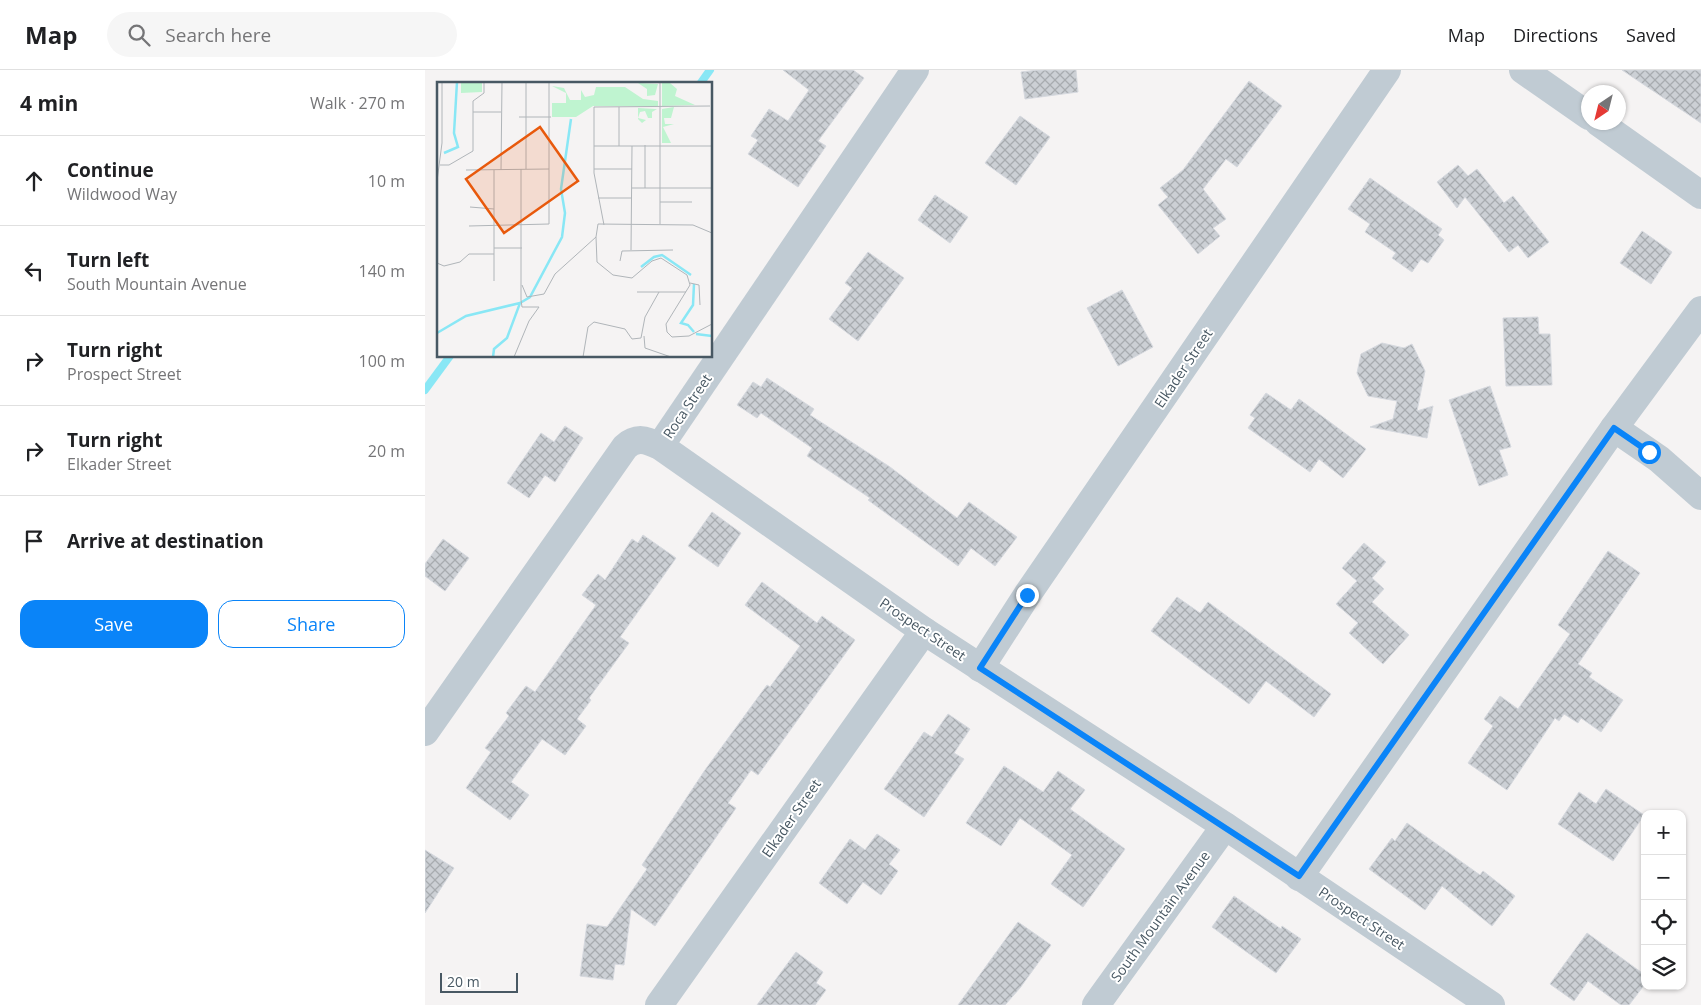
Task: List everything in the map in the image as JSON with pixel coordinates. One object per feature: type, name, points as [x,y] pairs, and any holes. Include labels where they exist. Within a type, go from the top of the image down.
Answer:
[{"type":"street","name":"Roca Street","points":[[425,732],[625,447],[631,442],[640,439],[660,446],[915,70]]},
{"type":"street","name":"Elkader Street","points":[[980,668],[1027,595],[1387,70]]},
{"type":"street","points":[[1523,70],[1581,110]]},
{"type":"street","points":[[1609,130],[1701,195]]},
{"type":"street","points":[[1299,876],[1614,428],[1701,310]]},
{"type":"street","points":[[1614,428],[1659,459],[1701,496]]},
{"type":"street","name":"Prospect Street","points":[[660,446],[980,668],[1225,826],[1491,1005]]},
{"type":"street","name":"Elkader Street","points":[[659,1005],[924,630]]},
{"type":"street","name":"South Mountain Avenue","points":[[1096,1005],[1225,826]]},
{"type":"building","points":[[783,70],[853,70],[864,78],[818,141],[826,146],[798,187],[748,154],[758,140],[751,136],[769,109],[788,121],[809,90]]},
{"type":"building","points":[[1076,70],[1078,92],[1025,99],[1021,72]]},
{"type":"building","points":[[1622,70],[1701,70],[1701,123]]},
{"type":"building","points":[[1249,81],[1282,106],[1237,167],[1226,159],[1203,189],[1226,219],[1213,228],[1220,236],[1198,254],[1158,205],[1168,197],[1160,188],[1183,170]]},
{"type":"building","points":[[1020,116],[1050,137],[1016,185],[985,163]]},
{"type":"building","points":[[1458,165],[1468,176],[1477,169],[1504,203],[1513,196],[1549,242],[1528,258],[1518,245],[1509,252],[1465,197],[1457,208],[1437,182]]},
{"type":"building","points":[[1370,178],[1442,229],[1438,235],[1444,240],[1428,263],[1421,259],[1412,272],[1392,258],[1396,253],[1365,232],[1370,224],[1348,209]]},
{"type":"building","points":[[935,195],[968,217],[950,243],[918,220]]},
{"type":"building","points":[[1642,231],[1672,252],[1651,284],[1620,263]]},
{"type":"building","points":[[868,252],[904,278],[858,341],[829,319],[852,288],[845,283]]},
{"type":"building","points":[[1122,290],[1153,347],[1118,366],[1087,308]]},
{"type":"building","points":[[1538,317],[1539,334],[1550,334],[1552,385],[1506,386],[1503,318]]},
{"type":"building","points":[[1382,343],[1404,348],[1412,344],[1425,371],[1417,411],[1433,406],[1427,438],[1370,427],[1393,419],[1397,401],[1368,396],[1357,373],[1361,354]]},
{"type":"building","points":[[767,378],[814,409],[810,415],[890,467],[957,518],[969,502],[1017,537],[995,566],[971,548],[958,566],[868,500],[870,498],[807,456],[812,448],[761,413],[757,418],[737,405],[753,382],[761,387]]},
{"type":"building","points":[[1490,386],[1511,447],[1499,450],[1508,475],[1479,486],[1449,400]]},
{"type":"building","points":[[1266,393],[1291,410],[1299,399],[1366,449],[1343,478],[1319,459],[1310,472],[1248,428],[1255,418],[1250,415]]},
{"type":"building","points":[[565,426],[583,438],[555,482],[545,475],[529,498],[507,483],[541,433],[554,442]]},
{"type":"building","points":[[712,512],[741,533],[718,567],[688,546]]},
{"type":"building","points":[[643,535],[676,558],[620,637],[629,643],[589,698],[591,700],[577,719],[586,726],[565,755],[542,739],[511,782],[529,795],[510,820],[466,788],[491,752],[485,748],[509,716],[506,713],[526,686],[535,692],[596,605],[582,595],[598,574],[605,580],[632,539],[638,543]]},
{"type":"building","points":[[443,539],[469,558],[445,591],[425,576],[425,564]]},
{"type":"building","points":[[1364,543],[1386,562],[1372,578],[1384,589],[1372,602],[1409,635],[1383,664],[1349,633],[1358,623],[1336,604],[1357,581],[1342,568]]},
{"type":"building","points":[[1608,551],[1640,573],[1578,664],[1592,673],[1589,677],[1623,700],[1601,732],[1581,718],[1578,723],[1564,714],[1559,721],[1555,718],[1507,790],[1468,763],[1493,726],[1484,719],[1500,696],[1518,709],[1570,634],[1558,625]]},
{"type":"building","points":[[762,582],[817,623],[822,616],[855,640],[758,775],[751,770],[728,803],[736,808],[655,926],[631,909],[624,965],[615,964],[613,980],[580,976],[587,924],[607,927],[647,869],[642,865],[705,770],[767,685],[770,687],[800,646],[745,605]]},
{"type":"building","points":[[1177,597],[1200,613],[1208,602],[1331,694],[1314,717],[1266,681],[1249,704],[1151,631]]},
{"type":"building","points":[[948,714],[970,729],[954,753],[964,759],[924,817],[884,789],[924,732],[932,737]]},
{"type":"building","points":[[1004,766],[1043,792],[1058,771],[1085,790],[1070,809],[1125,849],[1083,907],[1051,884],[1072,855],[1020,818],[1001,846],[966,823]]},
{"type":"building","points":[[1606,789],[1641,813],[1641,819],[1613,861],[1558,824],[1579,792],[1596,804]]},
{"type":"building","points":[[1407,823],[1480,875],[1483,871],[1515,896],[1492,926],[1442,886],[1425,910],[1369,869],[1392,838],[1395,841]]},
{"type":"building","points":[[877,834],[900,850],[889,864],[898,871],[881,895],[863,882],[847,904],[819,883],[850,839],[865,850]]},
{"type":"building","points":[[425,850],[454,868],[425,913]]},
{"type":"building","points":[[1234,896],[1281,929],[1282,926],[1301,939],[1276,973],[1212,927]]},
{"type":"building","points":[[1018,922],[1051,945],[1020,988],[1005,1005],[958,1005]]},
{"type":"building","points":[[1587,933],[1641,972],[1641,989],[1629,1005],[1621,1005],[1588,981],[1574,1001],[1550,984]]},
{"type":"building","points":[[796,952],[823,972],[816,983],[826,990],[815,1005],[757,1005]]},
{"type":"waterway","points":[[701,82],[710,70]]},
{"type":"waterway","points":[[425,390],[449,358]]},
{"type":"route","points":[[1027,595],[980,668],[1299,876],[1614,428],[1649,452]]}]
